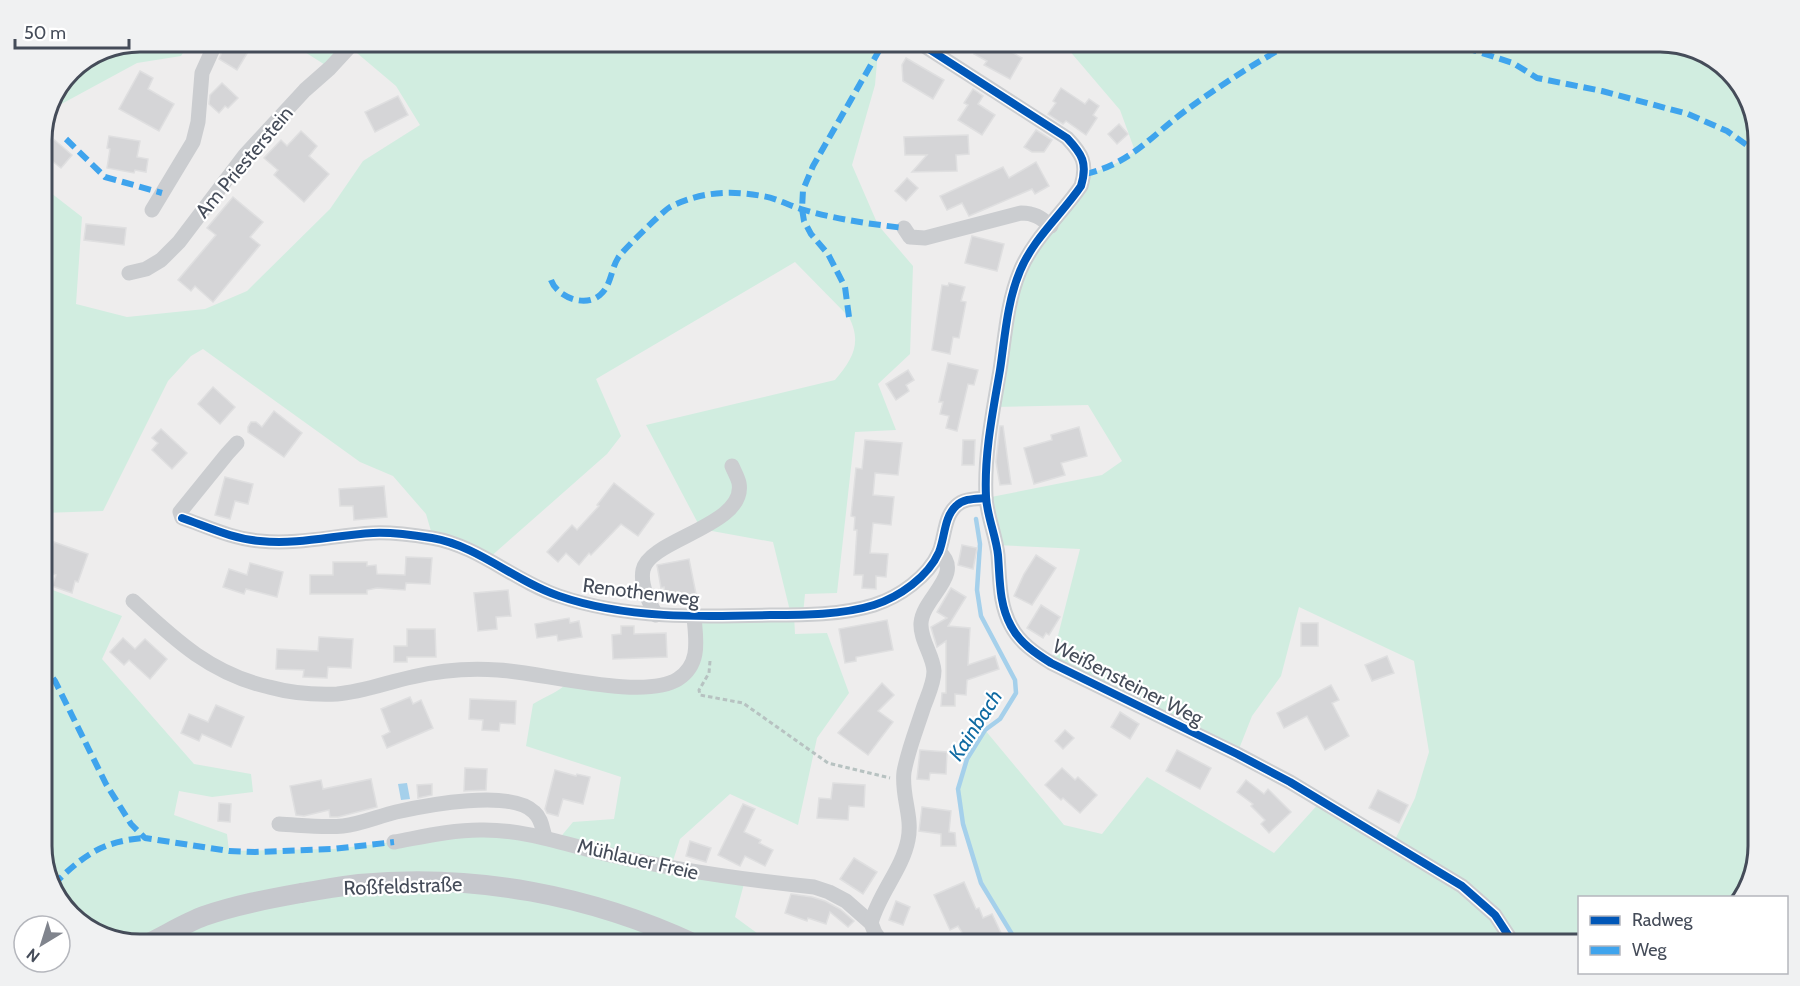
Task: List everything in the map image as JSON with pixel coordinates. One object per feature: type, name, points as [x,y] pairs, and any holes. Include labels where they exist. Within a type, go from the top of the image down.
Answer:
[{"type":"main road","name":"Roßfeldstraße","points":[[167,934],[202,917],[242,904],[359,884],[440,881],[512,888],[578,901],[673,934]]},
{"type":"street","points":[[152,210],[193,142],[198,122],[202,74],[211,53]]},
{"type":"street","name":"Am Priesterstein","points":[[129,273],[146,269],[161,260],[179,242],[245,155],[305,90],[344,53]]},
{"type":"street","name":"Weißensteiner Weg","points":[[935,53],[1067,138],[1077,149],[1084,165],[1085,174],[1074,195],[1023,264],[1009,308],[988,455],[986,498],[998,552],[1000,593],[1004,610],[1020,640],[1051,663],[1290,782],[1462,886],[1495,915],[1507,934]]},
{"type":"street","points":[[904,228],[910,237],[925,238],[1021,213],[1039,216],[1051,226]]},
{"type":"street","name":"Renothenweg","points":[[237,444],[227,453],[180,512],[182,518],[242,539],[261,541],[300,542],[373,533],[433,538],[470,549],[558,596],[599,606],[656,615],[694,617],[803,614],[873,606],[902,592],[918,579],[939,552],[951,513],[957,505],[965,500],[986,498]]},
{"type":"street","points":[[656,615],[647,597],[643,579],[646,562],[653,555],[701,529],[728,510],[738,495],[740,485],[732,466]]},
{"type":"street","points":[[871,923],[875,908],[893,876],[908,840],[910,820],[903,780],[934,671],[921,626],[922,616],[949,568],[947,559],[939,552]]},
{"type":"street","points":[[133,601],[183,646],[223,671],[269,687],[314,694],[339,694],[414,676],[466,669],[501,670],[611,686],[662,685],[678,679],[690,668],[697,648]]},
{"type":"street","name":"Renothenweg","points":[[694,617],[697,648]]},
{"type":"street","points":[[279,824],[344,826],[397,812],[454,802],[508,800],[521,803],[534,812],[540,820],[544,837]]},
{"type":"street","name":"Mühlauer Freie","points":[[394,842],[437,834],[479,830],[507,831],[544,837],[613,856],[699,873],[814,887],[846,901],[871,923],[876,934]]},
{"type":"path","points":[[697,648],[702,648],[710,658],[709,673],[699,690],[700,694],[742,703],[777,725],[783,732],[828,763],[903,780]]},
{"type":"green space","points":[[183,53],[181,56],[137,63],[60,105],[78,78],[107,59],[123,54]]},
{"type":"green space","points":[[306,53],[346,53],[330,68]]},
{"type":"green space","points":[[357,53],[878,53],[875,85],[852,165],[878,225],[913,266],[910,354],[878,384],[896,430],[855,432],[837,593],[805,594],[803,614],[794,615],[795,634],[827,633],[849,693],[817,738],[798,825],[730,794],[680,839],[671,867],[745,880],[735,917],[758,934],[129,933],[102,924],[83,912],[67,894],[57,874],[53,851],[53,590],[122,616],[102,659],[194,764],[251,774],[253,792],[212,797],[179,791],[174,815],[227,834],[229,851],[333,849],[437,834],[558,840],[573,822],[614,819],[621,777],[526,746],[533,704],[557,691],[570,680],[643,687],[690,668],[694,617],[791,615],[773,542],[701,529],[646,425],[835,380],[847,365],[854,350],[853,326],[849,317],[795,262],[596,379],[621,436],[607,454],[488,559],[433,538],[426,514],[393,476],[360,462],[203,349],[191,356],[168,381],[103,511],[53,513],[53,195],[82,217],[76,304],[127,317],[205,309],[247,291],[330,209],[363,161],[420,125],[396,86]]},
{"type":"green space","points":[[1071,53],[1659,53],[1688,57],[1708,67],[1726,83],[1743,112],[1747,135],[1748,845],[1744,868],[1731,896],[1578,896],[1578,934],[1012,934],[981,883],[963,824],[958,789],[967,759],[985,730],[1064,825],[1102,834],[1147,777],[1274,853],[1321,801],[1393,844],[1415,798],[1429,752],[1414,661],[1299,607],[1281,676],[1252,716],[1237,754],[1051,663],[1080,549],[996,545],[986,498],[1102,475],[1122,461],[1088,405],[994,407],[1014,288],[1085,174],[1111,166],[1135,151],[1120,110]]},
{"type":"water","points":[[407,783],[410,799],[401,800],[398,784]]},
{"type":"building","points":[[221,53],[247,53],[237,70],[219,59]]},
{"type":"building","points":[[1013,53],[1022,58],[1010,79],[984,65],[987,61],[974,54]]},
{"type":"building","points":[[906,58],[944,80],[933,99],[903,81],[902,65]]},
{"type":"building","points":[[140,71],[153,78],[148,89],[174,104],[159,131],[119,109]]},
{"type":"building","points":[[222,83],[238,98],[219,113],[209,104],[210,95]]},
{"type":"building","points":[[1061,88],[1085,104],[1089,99],[1099,106],[1093,115],[1097,118],[1086,135],[1066,121],[1063,124],[1048,114],[1056,103],[1053,101]]},
{"type":"building","points":[[973,89],[983,96],[978,104],[995,115],[982,135],[958,120],[968,105],[964,103]]},
{"type":"building","points":[[398,96],[408,115],[375,132],[365,112]]},
{"type":"building","points":[[1119,124],[1128,134],[1117,144],[1108,134]]},
{"type":"building","points":[[1036,130],[1052,140],[1044,152],[1032,152],[1024,147]]},
{"type":"building","points":[[301,131],[317,146],[309,156],[329,174],[304,202],[274,175],[278,170],[264,158],[281,140],[287,146]]},
{"type":"building","points":[[968,135],[969,154],[956,155],[957,171],[912,172],[927,155],[905,155],[904,137]]},
{"type":"building","points":[[109,136],[140,141],[137,157],[148,159],[146,172],[135,170],[134,173],[107,168],[110,149],[107,148]]},
{"type":"building","points":[[53,139],[72,155],[61,168],[53,162]]},
{"type":"building","points":[[1036,162],[1049,186],[1035,194],[1032,189],[969,216],[962,203],[947,210],[940,196],[1003,167],[1009,178]]},
{"type":"building","points":[[907,178],[918,188],[906,201],[895,191]]},
{"type":"building","points":[[233,197],[263,222],[250,237],[260,245],[213,302],[195,286],[191,291],[178,280],[216,235],[207,228]]},
{"type":"building","points":[[86,224],[126,228],[124,245],[84,240]]},
{"type":"building","points":[[972,236],[1004,244],[997,271],[965,263]]},
{"type":"building","points":[[949,283],[965,287],[961,301],[966,302],[959,338],[953,337],[950,354],[932,350],[942,285],[948,286]]},
{"type":"building","points":[[948,363],[978,370],[974,385],[968,384],[957,431],[946,428],[949,416],[940,414],[943,402],[939,402]]},
{"type":"building","points":[[908,370],[914,380],[906,385],[909,391],[896,400],[886,384]]},
{"type":"building","points":[[213,387],[235,407],[220,424],[198,404]]},
{"type":"building","points":[[274,411],[302,433],[284,457],[248,432],[251,422],[256,422],[262,427]]},
{"type":"building","points":[[1000,426],[1003,426],[1011,484],[1000,485],[996,462]]},
{"type":"building","points":[[1079,427],[1087,456],[1061,463],[1065,475],[1034,484],[1024,448],[1052,440],[1051,435]]},
{"type":"building","points":[[161,429],[187,453],[172,469],[152,450],[158,443],[152,438]]},
{"type":"building","points":[[865,440],[902,443],[898,475],[875,473],[873,495],[894,497],[891,525],[873,523],[870,553],[888,554],[886,577],[876,576],[876,589],[862,588],[863,575],[854,575],[857,530],[854,530],[855,517],[851,516],[856,468],[862,469]]},
{"type":"building","points":[[963,440],[975,440],[974,465],[962,465]]},
{"type":"building","points":[[225,477],[253,484],[248,504],[235,501],[230,519],[215,515]]},
{"type":"building","points":[[614,483],[654,514],[638,536],[621,524],[579,565],[566,553],[558,562],[547,552],[572,525],[577,530],[599,506],[597,505]]},
{"type":"building","points":[[384,486],[387,517],[354,520],[353,506],[340,506],[339,489]]},
{"type":"building","points":[[54,542],[88,554],[72,593],[53,586],[56,575],[53,574]]},
{"type":"building","points":[[962,545],[977,548],[973,569],[958,565]]},
{"type":"building","points":[[1036,555],[1056,568],[1032,605],[1014,596]]},
{"type":"building","points":[[406,557],[432,558],[430,584],[406,583],[405,590],[377,588],[367,590],[367,594],[310,594],[310,575],[333,575],[333,562],[367,562],[367,566],[376,565],[377,574],[405,575]]},
{"type":"building","points":[[689,559],[696,594],[666,599],[664,587],[661,588],[657,565]]},
{"type":"building","points":[[250,563],[283,572],[277,597],[246,589],[244,594],[223,587],[229,569],[247,575]]},
{"type":"building","points":[[951,588],[966,597],[948,626],[970,628],[968,665],[995,656],[999,669],[967,680],[966,695],[955,694],[955,706],[941,706],[942,693],[946,693],[946,641],[937,647],[931,627],[947,618],[937,612]]},
{"type":"building","points":[[508,590],[511,616],[496,617],[497,629],[478,631],[474,593]]},
{"type":"building","points":[[1041,605],[1060,617],[1049,635],[1046,633],[1043,638],[1027,628]]},
{"type":"building","points":[[569,618],[570,623],[579,621],[582,637],[558,641],[557,635],[537,638],[535,624]]},
{"type":"building","points":[[887,620],[893,650],[856,657],[856,661],[845,663],[839,629]]},
{"type":"building","points":[[1301,623],[1318,623],[1318,646],[1301,646]]},
{"type":"building","points":[[621,626],[634,626],[634,634],[666,633],[667,657],[613,659],[612,635],[621,634]]},
{"type":"building","points":[[407,629],[435,629],[436,657],[407,657],[407,662],[394,662],[394,646],[407,646]]},
{"type":"building","points":[[319,637],[353,639],[351,668],[328,667],[327,678],[303,677],[304,670],[276,669],[277,649],[318,651]]},
{"type":"building","points":[[123,638],[135,649],[145,639],[167,659],[150,679],[129,660],[124,665],[110,652]]},
{"type":"building","points":[[1387,656],[1394,673],[1372,681],[1365,665]]},
{"type":"building","points":[[882,683],[894,695],[878,711],[893,722],[868,755],[838,733]]},
{"type":"building","points":[[1331,685],[1339,700],[1332,703],[1349,736],[1325,750],[1307,716],[1284,728],[1277,713]]},
{"type":"building","points":[[410,697],[413,704],[421,700],[433,728],[387,748],[382,736],[390,732],[381,709]]},
{"type":"building","points":[[470,699],[516,701],[515,724],[500,723],[499,731],[482,730],[483,720],[469,719]]},
{"type":"building","points":[[216,705],[244,717],[231,747],[202,734],[199,741],[181,733],[189,714],[208,722]]},
{"type":"building","points":[[1120,712],[1139,724],[1130,739],[1111,727]]},
{"type":"building","points":[[1065,730],[1074,738],[1063,749],[1055,741]]},
{"type":"building","points":[[920,750],[947,752],[946,774],[930,773],[929,780],[917,779]]},
{"type":"building","points":[[1177,750],[1211,768],[1200,789],[1166,771]]},
{"type":"building","points":[[465,768],[487,769],[486,790],[464,791]]},
{"type":"building","points":[[1062,768],[1075,780],[1078,777],[1097,795],[1080,813],[1045,785]]},
{"type":"building","points":[[555,770],[590,777],[583,804],[563,799],[558,816],[547,813],[545,809]]},
{"type":"building","points":[[371,779],[377,807],[338,817],[330,817],[329,810],[304,816],[296,815],[290,786],[321,780],[323,789]]},
{"type":"building","points":[[1246,780],[1264,794],[1268,789],[1291,812],[1269,833],[1261,824],[1265,820],[1251,806],[1253,804],[1237,792]]},
{"type":"building","points":[[833,783],[865,785],[864,807],[849,806],[848,820],[817,818],[819,798],[831,799]]},
{"type":"building","points":[[432,784],[432,795],[418,798],[417,785]]},
{"type":"building","points":[[1378,790],[1408,805],[1399,823],[1369,808]]},
{"type":"building","points":[[219,803],[231,804],[230,822],[218,821]]},
{"type":"building","points":[[743,804],[755,809],[744,832],[761,840],[759,843],[773,850],[765,866],[745,856],[740,866],[718,855]]},
{"type":"building","points":[[922,807],[951,811],[949,832],[955,833],[956,846],[941,846],[941,834],[919,831]]},
{"type":"building","points":[[690,841],[711,848],[706,862],[686,856]]},
{"type":"building","points":[[854,858],[877,872],[863,894],[840,879]]},
{"type":"building","points":[[964,882],[976,909],[979,908],[983,918],[992,914],[1001,933],[963,934],[958,926],[950,930],[934,895]]},
{"type":"building","points":[[791,894],[825,901],[840,909],[854,921],[848,927],[830,912],[826,924],[808,918],[807,921],[785,913]]},
{"type":"building","points":[[896,901],[910,907],[903,925],[889,920]]},
{"type":"waterway","name":"Kainbach","points":[[976,519],[980,544],[977,590],[981,616],[1015,680],[1016,693],[1000,719],[985,730],[967,759],[958,789],[963,824],[981,883],[1012,934]]},
{"type":"marked path","points":[[849,317],[845,287],[828,254],[811,234],[804,221],[803,190],[813,166],[878,53]]},
{"type":"marked path","points":[[1085,174],[1115,164],[1127,157],[1185,111],[1274,53]]},
{"type":"marked path","points":[[1482,53],[1513,63],[1537,78],[1602,91],[1688,114],[1727,131],[1747,145]]},
{"type":"marked path","points":[[66,139],[105,177],[162,193]]},
{"type":"marked path","points":[[551,280],[565,296],[587,301],[594,299],[604,291],[621,254],[643,231],[670,207],[703,195],[738,193],[762,196],[826,216],[904,228]]},
{"type":"marked path","points":[[53,678],[106,784],[131,824],[145,838],[229,851],[255,852],[333,849],[394,842]]},
{"type":"marked path","points":[[59,879],[74,865],[105,846],[145,838]]},
{"type":"cycle path","points":[[935,53],[1067,138],[1080,154],[1084,165],[1081,186],[1032,248],[1020,271],[1007,320],[992,417],[986,465],[987,504],[997,548],[1002,600],[1007,618],[1015,632],[1028,647],[1051,663],[1290,782],[1462,886],[1495,915],[1507,934]]},
{"type":"cycle path","points":[[182,518],[230,535],[260,541],[289,542],[380,533],[432,538],[465,548],[543,590],[584,604],[610,609],[690,616],[796,615],[836,613],[862,608],[884,601],[903,591],[920,578],[934,561],[939,552],[949,516],[956,506],[966,500],[986,498]]}]
